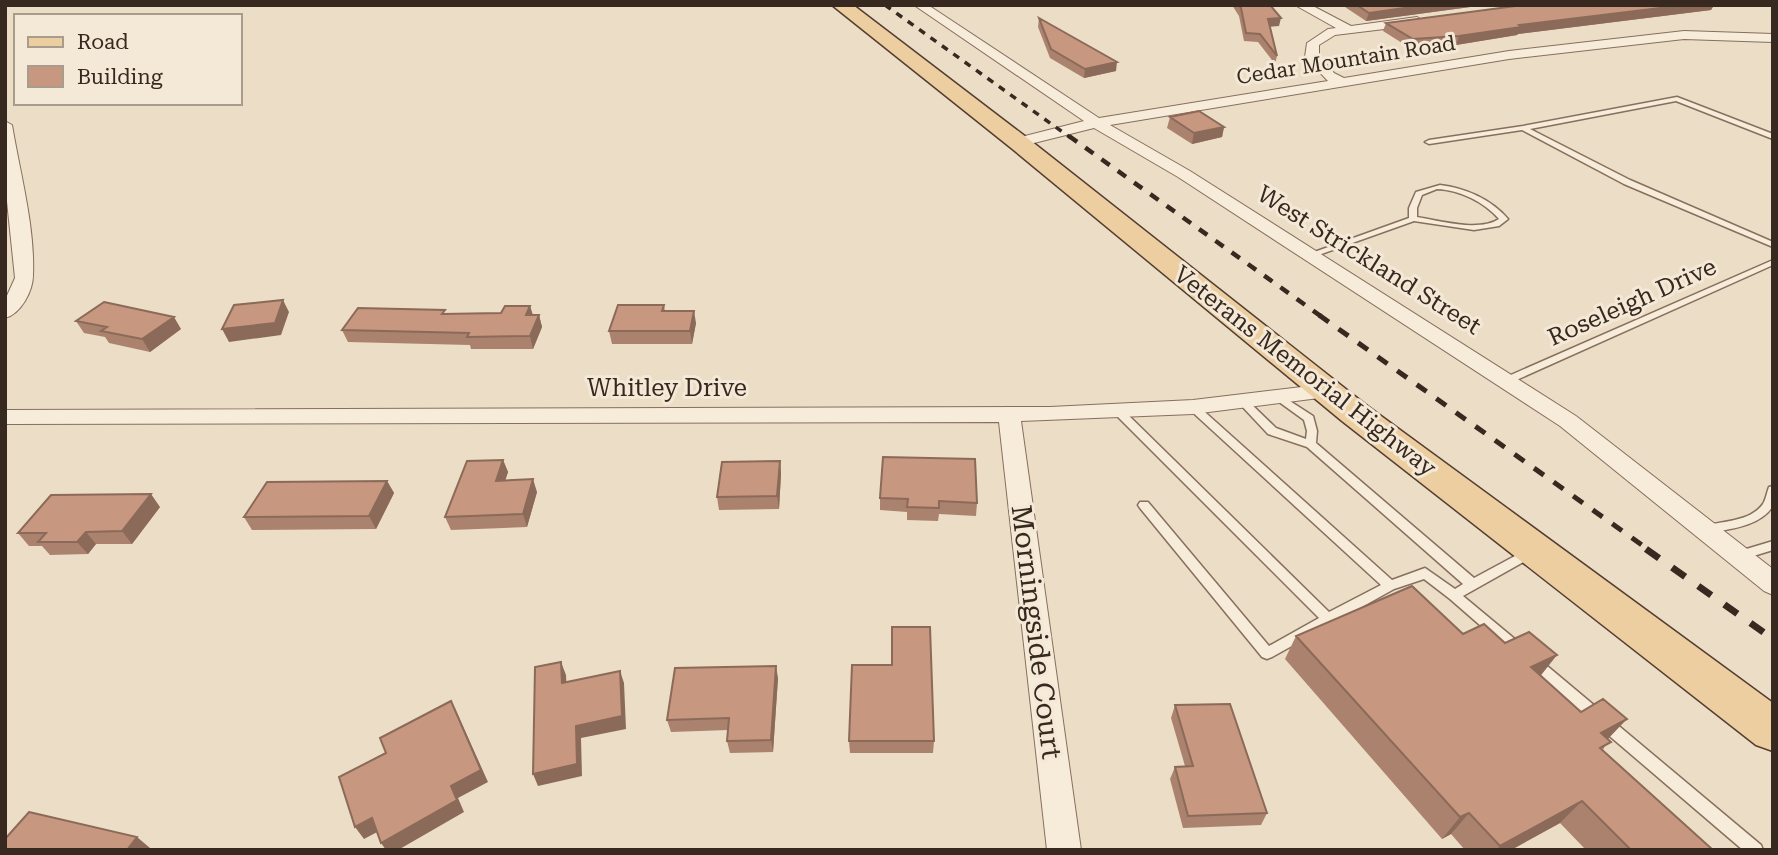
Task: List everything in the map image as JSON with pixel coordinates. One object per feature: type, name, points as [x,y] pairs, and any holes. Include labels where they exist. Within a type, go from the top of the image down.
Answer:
[{"type":"main road","name":"Veterans Memorial Highway","points":[[841,5],[1018,142],[1327,391],[1773,730]]},
{"type":"street","name":"West Strickland Street","points":[[920,5],[1096,123],[1184,174],[1508,380],[1568,421],[1773,584]]},
{"type":"street","points":[[1301,5],[1350,30]]},
{"type":"street","points":[[1342,82],[1329,76],[1312,57],[1312,43],[1332,32],[1431,19]]},
{"type":"street","name":"Cedar Mountain Road","points":[[1018,142],[1096,123],[1509,55],[1684,35],[1773,38]]},
{"type":"street","points":[[5,125],[21,233],[24,278],[13,305],[5,313]]},
{"type":"street","name":"Whitley Drive","points":[[5,417],[1009,413],[1193,407],[1327,391]]},
{"type":"street","name":"Morningside Court","points":[[1009,413],[1064,850]]},
{"type":"lane","points":[[1429,142],[1523,128],[1677,99],[1773,137]]},
{"type":"lane","points":[[1523,128],[1627,182],[1773,245]]},
{"type":"lane","points":[[1310,255],[1413,219],[1485,228],[1498,225],[1504,219],[1499,213],[1468,196],[1438,187],[1419,194],[1413,208],[1413,219]]},
{"type":"lane","name":"Roseleigh Drive","points":[[1508,380],[1773,262]]},
{"type":"lane","points":[[1279,397],[1309,418],[1311,444]]},
{"type":"lane","points":[[1243,402],[1272,431],[1311,444],[1473,585]]},
{"type":"lane","points":[[1193,407],[1390,586]]},
{"type":"lane","points":[[1117,410],[1328,619]]},
{"type":"lane","points":[[1704,529],[1760,515],[1772,504],[1773,491]]},
{"type":"lane","points":[[1143,505],[1267,653],[1390,586],[1424,573],[1755,850]]},
{"type":"lane","points":[[1737,556],[1773,544]]},
{"type":"lane","points":[[1454,596],[1536,550]]},
{"type":"building","points":[[1239,5],[1270,5],[1281,18],[1268,19],[1277,56],[1260,34],[1246,33]]},
{"type":"building","points":[[1357,5],[1426,5],[1369,13]]},
{"type":"building","points":[[1523,5],[1685,5],[1519,25],[1521,27],[1459,36],[1413,39],[1386,23]]},
{"type":"building","points":[[1039,18],[1117,62],[1085,69],[1051,49]]},
{"type":"building","points":[[1199,111],[1224,127],[1194,133],[1170,117]]},
{"type":"building","points":[[283,300],[275,323],[222,329],[234,305]]},
{"type":"building","points":[[104,302],[174,317],[142,339],[101,331],[107,327],[76,321]]},
{"type":"building","points":[[618,305],[664,305],[662,311],[694,311],[690,331],[609,331]]},
{"type":"building","points":[[505,306],[530,306],[526,315],[539,315],[530,336],[467,337],[469,333],[342,330],[358,308],[445,310],[442,314],[501,313]]},
{"type":"building","points":[[883,457],[975,459],[977,503],[939,501],[939,508],[907,507],[908,499],[880,498]]},
{"type":"building","points":[[503,460],[496,481],[533,479],[523,514],[445,517],[467,461]]},
{"type":"building","points":[[780,461],[777,496],[717,497],[722,462]]},
{"type":"building","points":[[387,481],[369,516],[244,517],[267,482]]},
{"type":"building","points":[[151,494],[122,531],[86,532],[77,542],[38,542],[46,533],[18,533],[51,495]]},
{"type":"building","points":[[1412,586],[1463,634],[1484,624],[1505,643],[1529,632],[1557,655],[1531,667],[1581,712],[1603,699],[1627,719],[1601,733],[1611,742],[1600,748],[1713,850],[1631,850],[1582,801],[1500,846],[1469,813],[1460,817],[1296,636]]},
{"type":"building","points":[[892,627],[930,627],[934,741],[849,741],[852,665],[892,665]]},
{"type":"building","points":[[561,662],[562,683],[620,671],[622,716],[576,726],[577,764],[533,774],[535,667]]},
{"type":"building","points":[[776,666],[771,740],[727,741],[729,718],[667,720],[675,668]]},
{"type":"building","points":[[451,701],[481,770],[451,786],[457,800],[381,843],[372,818],[355,827],[339,777],[386,753],[380,738]]},
{"type":"building","points":[[1230,704],[1267,813],[1188,816],[1175,767],[1193,766],[1175,705]]},
{"type":"building","points":[[29,812],[137,837],[127,850],[5,850],[5,839]]},
{"type":"railway","points":[[885,5],[1071,138]]},
{"type":"railway","points":[[1069,136],[1322,317]]},
{"type":"railway","points":[[1319,315],[1649,550]]},
{"type":"railway","points":[[1646,549],[1773,639]]}]
